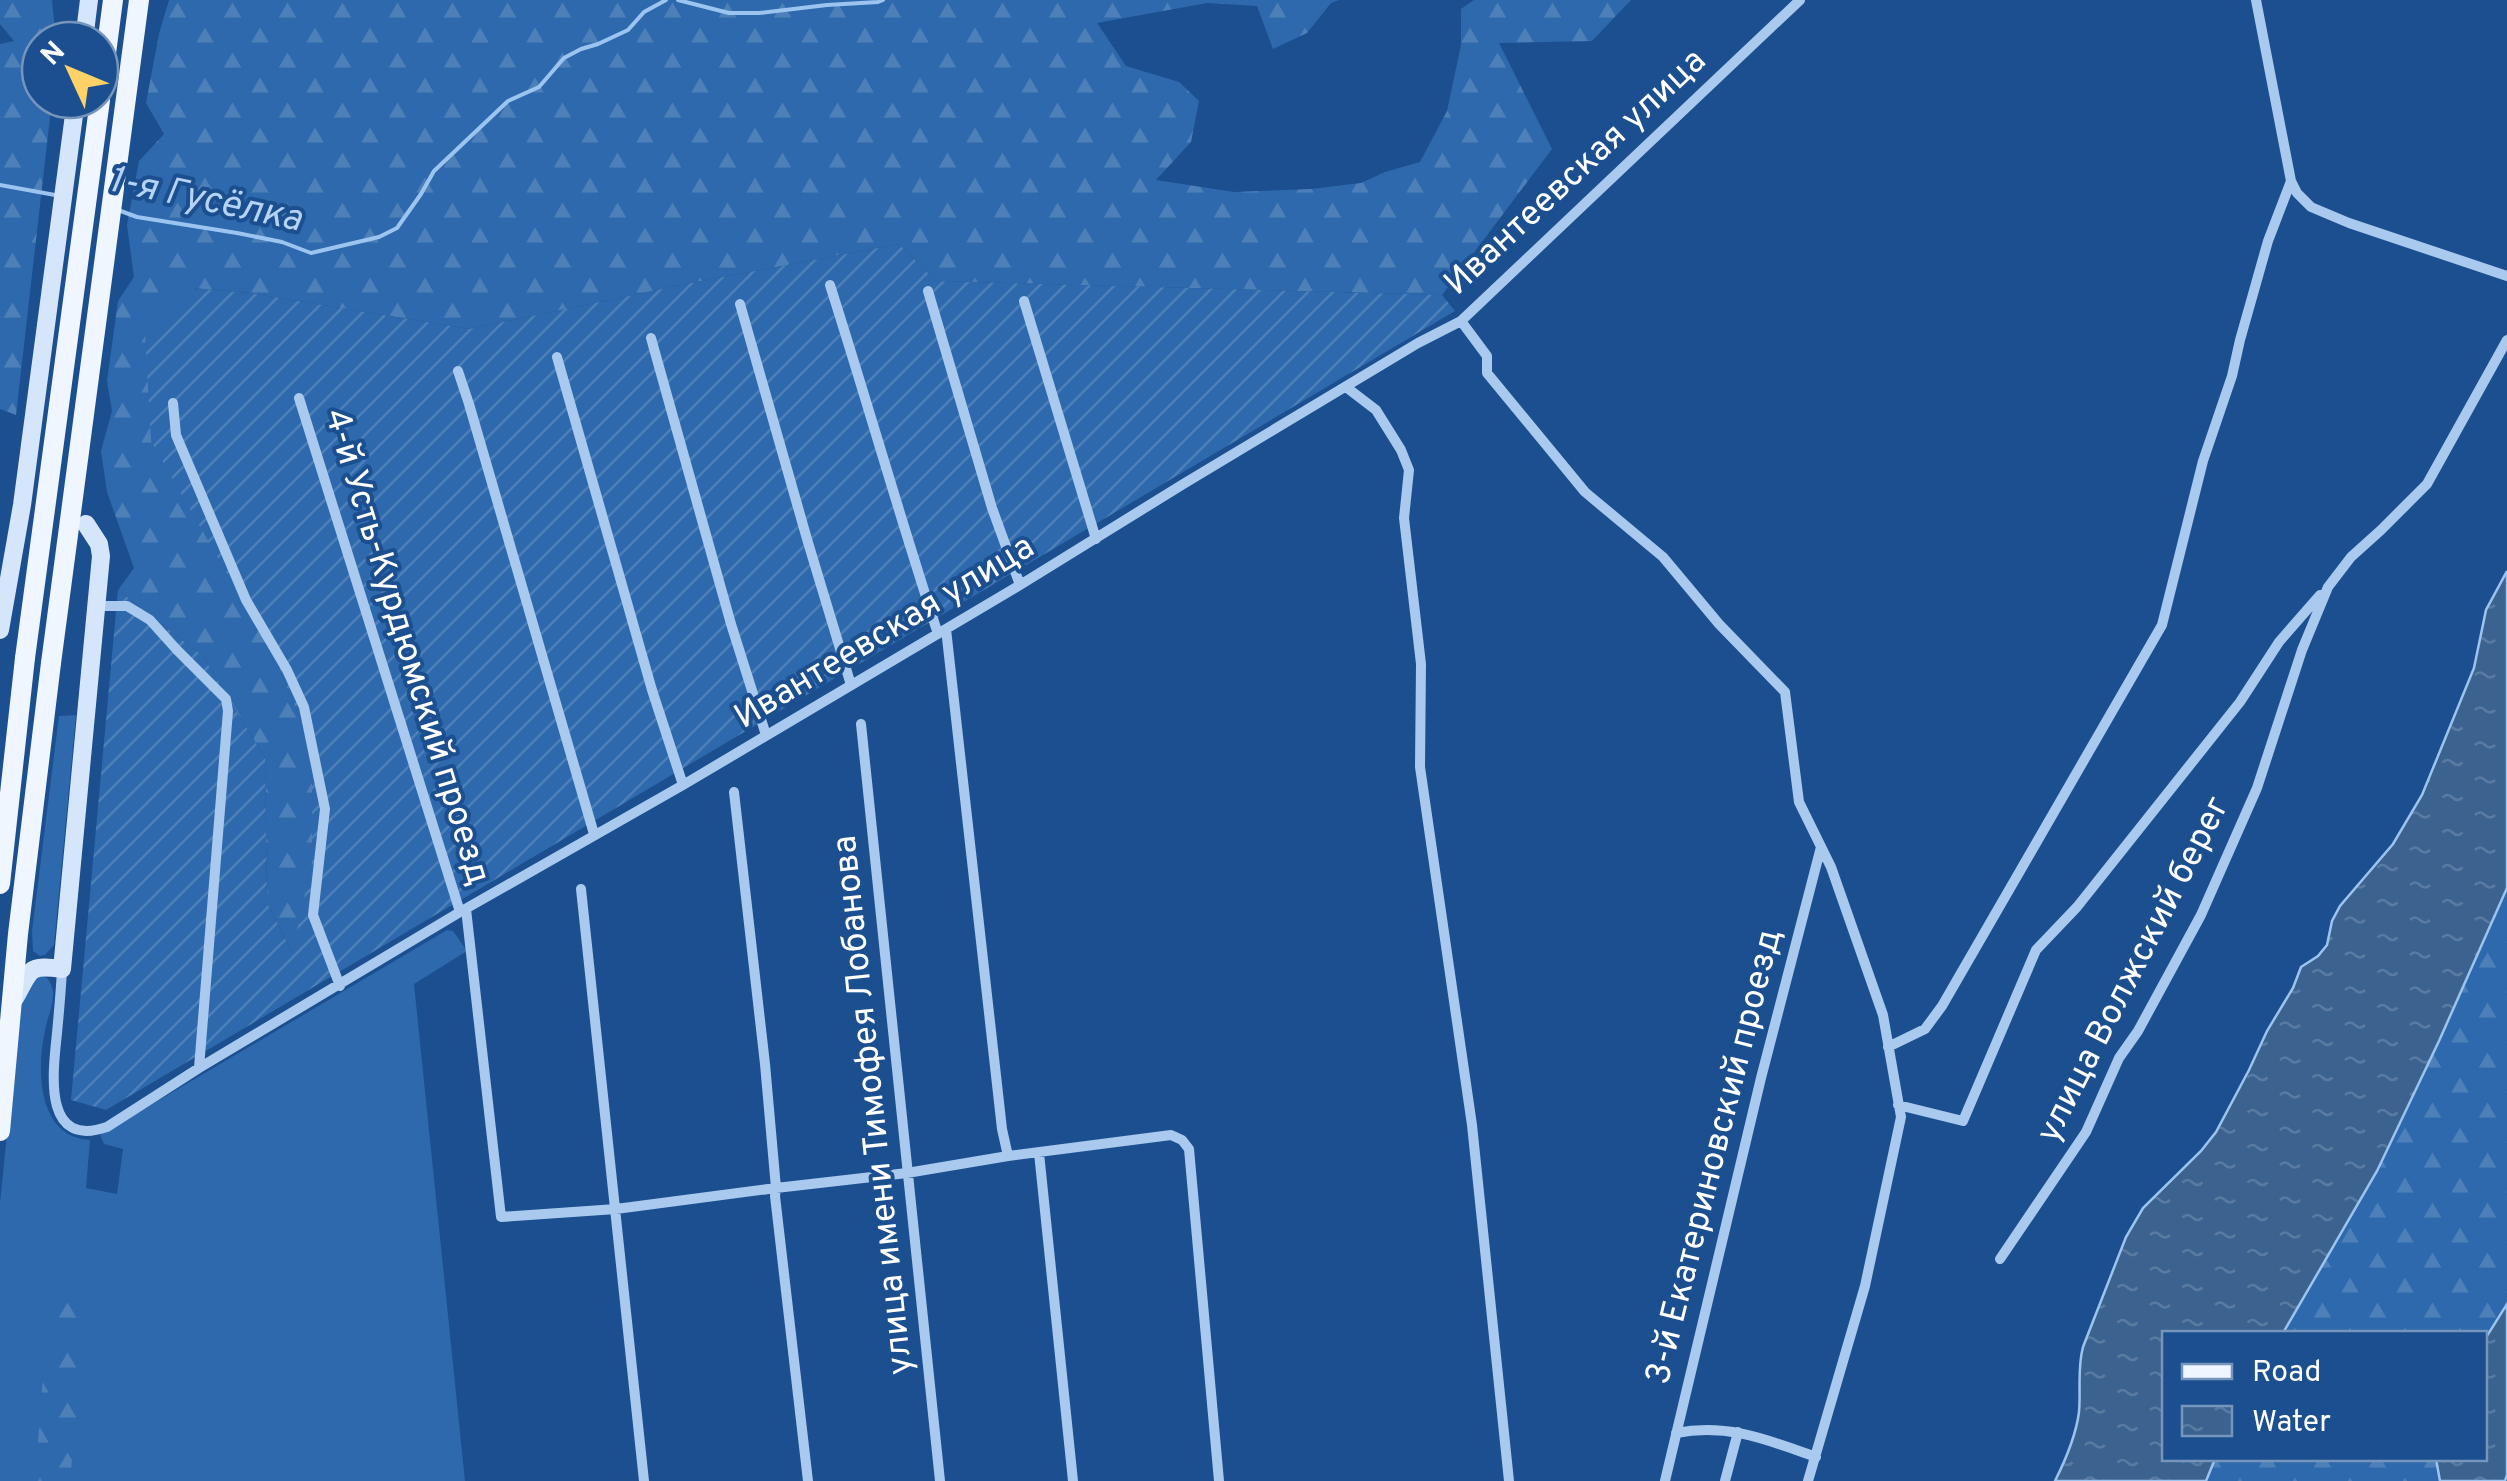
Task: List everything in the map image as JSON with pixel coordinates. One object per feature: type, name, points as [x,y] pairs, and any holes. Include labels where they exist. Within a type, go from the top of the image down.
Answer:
[{"type":"main road","points":[[0,1131],[18,934],[51,662],[138,0]]},
{"type":"main road","points":[[0,884],[24,658],[97,120]]},
{"type":"street","name":"Ивантеевская улица","points":[[62,969],[54,1100],[60,1115],[72,1126],[84,1131],[108,1126],[199,1068],[852,686],[1185,482],[1461,321],[1800,0]]},
{"type":"street","points":[[2256,0],[2291,181],[2297,193],[2312,206],[2349,223],[2507,276]]},
{"type":"street","points":[[0,630],[7,546],[28,506],[73,120]]},
{"type":"street","points":[[1888,1046],[1926,1028],[1942,1006],[2162,625],[2203,462],[2232,376],[2268,241],[2291,181]]},
{"type":"street","points":[[830,285],[901,521],[942,632],[1008,1156]]},
{"type":"street","points":[[928,291],[992,508],[1020,585]]},
{"type":"street","points":[[1024,301],[1096,539]]},
{"type":"street","points":[[740,304],[852,686]]},
{"type":"street","points":[[1461,321],[1487,356],[1487,374],[1575,480],[1664,557],[1719,624],[1784,692],[1800,802],[1830,867],[1883,1014],[1902,1116],[1865,1286],[1808,1481]]},
{"type":"street","points":[[651,338],[766,735]]},
{"type":"street","name":"улица Волжский берег","points":[[2000,1259],[2086,1132],[2118,1058],[2138,1031],[2201,916],[2257,788],[2302,650],[2328,587],[2351,557],[2427,484],[2507,340]]},
{"type":"street","points":[[557,357],[683,785]]},
{"type":"street","points":[[458,372],[594,834]]},
{"type":"street","points":[[1346,387],[1376,410],[1410,470],[1404,518],[1421,664],[1420,767],[1472,1126],[1509,1481]]},
{"type":"street","name":"4-й Усть-Курдюмский проезд","points":[[299,398],[463,911],[501,1217],[616,1210]]},
{"type":"street","points":[[173,403],[176,434],[246,600],[304,707],[326,810],[313,915],[340,986]]},
{"type":"street","points":[[12,1003],[32,968],[62,969],[101,556],[99,544],[86,524]]},
{"type":"street","points":[[1898,1105],[1963,1121],[2036,950],[2077,907],[2240,702],[2279,642],[2328,587]]},
{"type":"street","points":[[96,606],[127,606],[150,620],[226,699],[199,1068]]},
{"type":"street","name":"улица имени Тимофея Лобанова","points":[[860,724],[940,1481]]},
{"type":"street","points":[[734,792],[808,1481]]},
{"type":"street","name":"3-й Екатериновский проезд","points":[[1665,1481],[1821,846]]},
{"type":"street","points":[[582,889],[644,1481]]},
{"type":"street","points":[[18,934],[41,966]]},
{"type":"street","points":[[616,1210],[1172,1135],[1189,1149],[1219,1481]]},
{"type":"street","points":[[1039,1152],[1072,1481]]},
{"type":"street","points":[[1676,1432],[1700,1428],[1738,1432],[1816,1457]]},
{"type":"street","points":[[1725,1481],[1738,1432]]},
{"type":"green space","points":[[0,0],[52,0],[54,20],[20,20],[20,120],[50,120],[16,415],[0,409],[0,44],[14,41],[0,24]]},
{"type":"green space","points":[[169,0],[1339,0],[1331,3],[1307,33],[1273,49],[1257,6],[1207,3],[1097,23],[1126,66],[1179,82],[1199,101],[1191,142],[1156,180],[1234,192],[1361,183],[1420,162],[1447,111],[1461,45],[1461,9],[1474,0],[1631,0],[1592,41],[1499,43],[1552,149],[1442,295],[936,281],[899,244],[469,329],[250,293],[192,288],[274,656],[312,748],[312,862],[293,954],[267,903],[265,758],[203,656],[118,590],[134,568],[107,492],[101,451],[112,411],[107,381],[118,301],[134,277],[127,225],[139,161],[164,134],[146,103]]},
{"type":"green space","points":[[899,244],[936,281],[1442,295],[1455,311],[106,1110],[71,1100],[118,590],[203,656],[265,758],[267,903],[292,952],[312,862],[312,748],[274,656],[151,441],[145,333],[192,288],[250,293],[469,329]]},
{"type":"green space","points":[[76,715],[54,945],[40,956],[33,951],[32,931],[59,716]]},
{"type":"green space","points":[[2507,888],[2507,1304],[2487,1336],[2487,1331],[2285,1331],[2377,1171]]},
{"type":"green space","points":[[447,930],[453,931],[467,951],[414,984],[465,1481],[0,1481],[0,1203],[21,995],[40,974],[50,983],[53,997],[41,1064],[45,1099],[60,1128],[90,1140],[86,1188],[117,1194],[123,1149],[104,1144],[100,1135]]},
{"type":"green space","points":[[63,1283],[76,1285],[87,1294],[70,1481],[35,1481],[53,1309],[48,1303]]},
{"type":"green space","points":[[2214,1461],[2436,1461],[2440,1481],[2206,1481]]},
{"type":"water","points":[[2507,571],[2507,888],[2377,1171],[2284,1331],[2162,1331],[2162,1461],[2214,1461],[2206,1481],[2055,1481],[2078,1421],[2083,1347],[2126,1237],[2143,1208],[2216,1132],[2301,967],[2327,945],[2340,906],[2393,844],[2422,795],[2474,668],[2486,610]]},
{"type":"water","points":[[2507,1304],[2507,1475],[2505,1481],[2440,1481],[2436,1461],[2487,1461],[2487,1336]]},
{"type":"waterway","name":"1-я Гусёлка","points":[[118,210],[137,217],[282,242],[311,253],[379,237],[397,228],[434,171],[508,101],[539,87],[564,58],[628,30],[644,12],[666,0]]},
{"type":"waterway","name":"1-я Гусёлка","points":[[678,0],[729,13],[883,0]]},
{"type":"waterway","name":"1-я Гусёлка","points":[[0,185],[55,195]]}]
